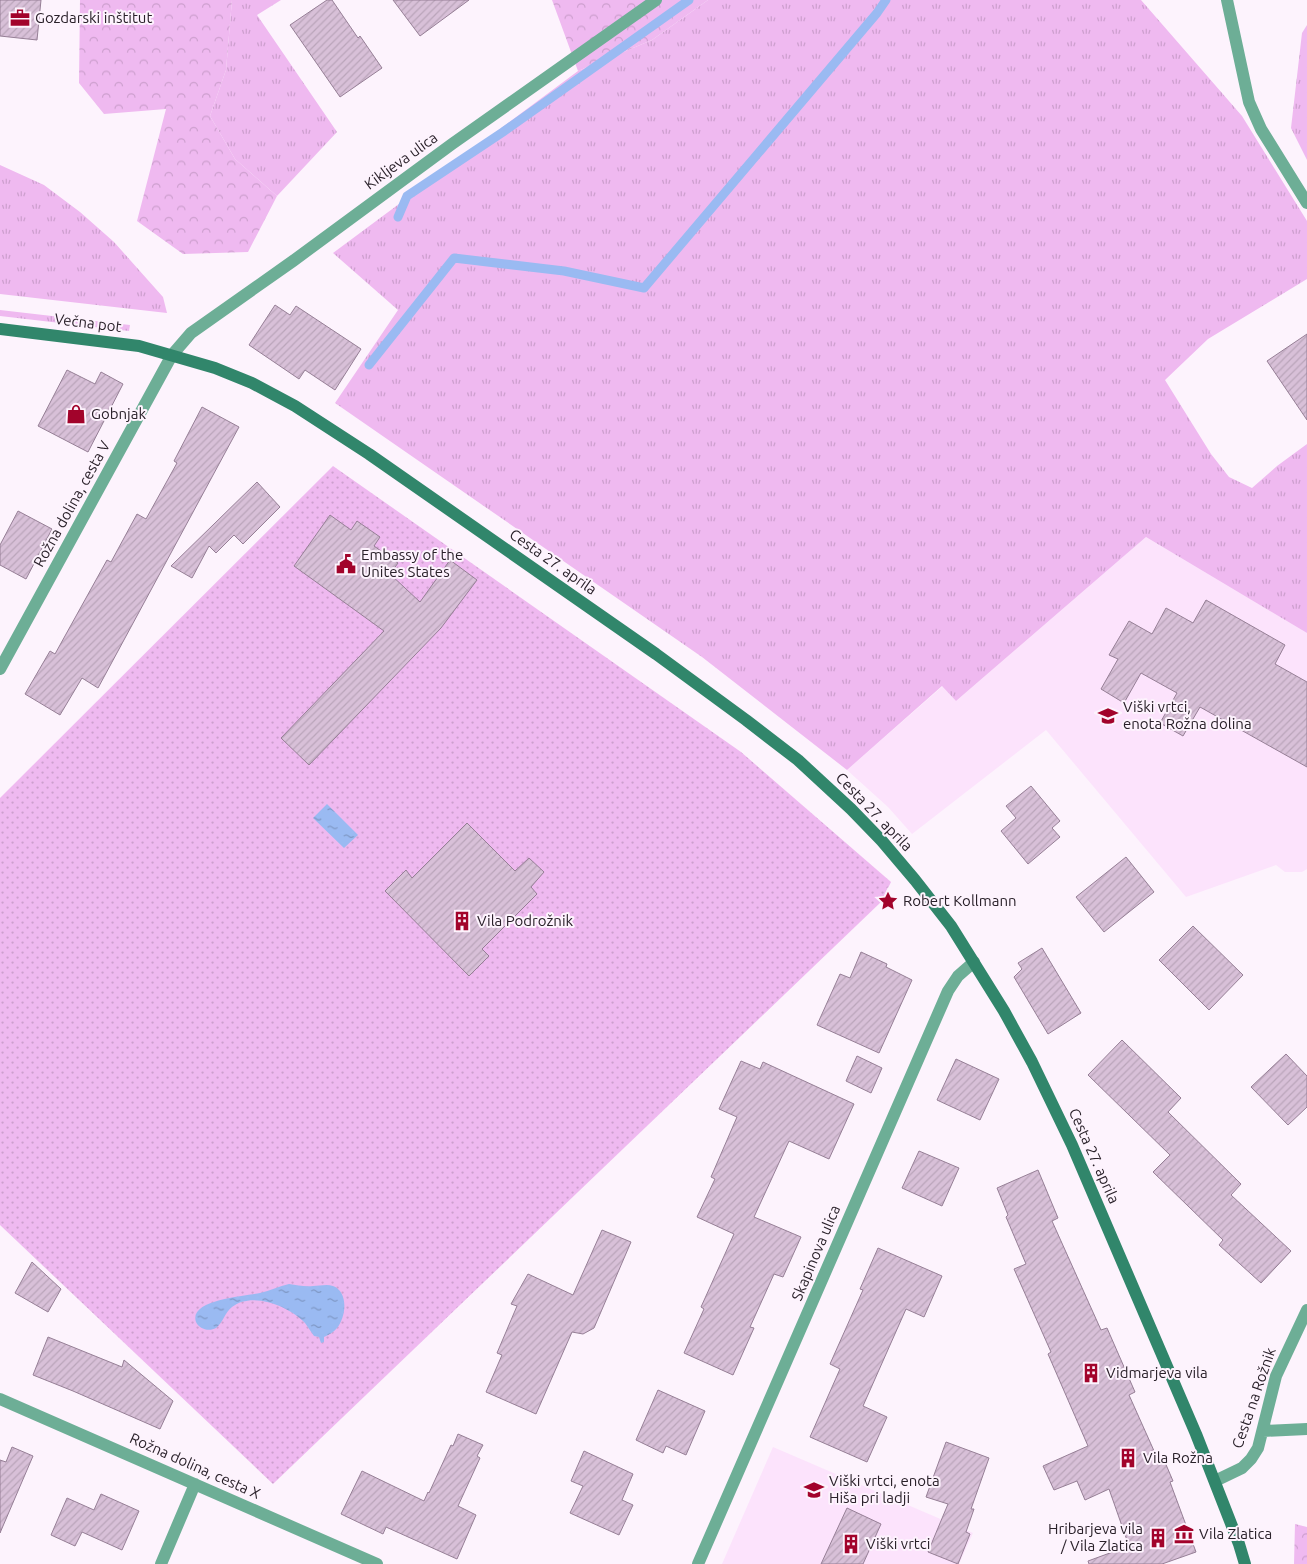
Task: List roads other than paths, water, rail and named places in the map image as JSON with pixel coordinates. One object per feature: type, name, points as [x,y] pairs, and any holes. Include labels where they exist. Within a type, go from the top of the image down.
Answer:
[{"type":"main road","name":"Večna pot","points":[[0,329],[139,346],[172,355]]},
{"type":"main road","name":"Cesta 27. aprila","points":[[172,355],[215,368],[252,383],[302,410],[369,454],[514,554],[746,720],[798,760],[882,841],[932,901],[974,962],[1032,1062],[1072,1145],[1215,1481],[1245,1564]]},
{"type":"street","name":"Kikljeva ulica","points":[[172,355],[191,333],[459,139],[656,0]]},
{"type":"street","points":[[1227,0],[1249,102],[1262,129],[1307,203]]},
{"type":"street","name":"Rožna dolina, cesta V","points":[[0,669],[172,355]]},
{"type":"street","name":"Skapinova ulica","points":[[698,1564],[948,991],[958,976],[974,962]]},
{"type":"street","name":"Cesta na Rožnik","points":[[1215,1481],[1242,1468],[1258,1448],[1276,1376],[1307,1310]]},
{"type":"street","name":"Rožna dolina, cesta X","points":[[0,1399],[376,1564]]},
{"type":"street","points":[[1263,1431],[1307,1429]]},
{"type":"street","points":[[161,1564],[195,1484]]},
{"type":"water","points":[[327,804],[358,835],[344,848],[313,818]]},
{"type":"water","points":[[289,1284],[307,1286],[331,1285],[342,1294],[344,1311],[342,1318],[336,1329],[324,1337],[324,1342],[321,1343],[319,1337],[314,1336],[305,1323],[290,1311],[280,1306],[260,1301],[240,1302],[232,1307],[218,1326],[213,1329],[207,1330],[202,1328],[196,1322],[196,1314],[201,1308],[210,1304],[232,1297],[264,1292]]},
{"type":"waterway","points":[[398,217],[407,196],[503,132],[689,0]]},
{"type":"waterway","points":[[369,365],[454,258],[564,271],[644,288],[886,0]]},
{"type":"place","name":"Gozdarski inštitut","points":[[20,18]]},
{"type":"place","name":"Gobnjak","points":[[76,414]]},
{"type":"place","name":"Embassy of the Unites States","points":[[346,564]]},
{"type":"place","name":"Viški vrtci, enota Rožna dolina","points":[[1108,716]]},
{"type":"place","name":"Robert Kollmann","points":[[888,901]]},
{"type":"place","name":"Vila Podrožnik","points":[[462,921]]},
{"type":"place","name":"Vidmarjeva vila","points":[[1091,1373]]},
{"type":"place","name":"Vila Rožna","points":[[1128,1458]]},
{"type":"place","name":"Viški vrtci, enota Hiša pri ladji","points":[[814,1490]]},
{"type":"place","name":"Vila Zlatica","points":[[1184,1534]]},
{"type":"place","name":"Hribarjeva vila / Vila Zlatica","points":[[1158,1538]]},
{"type":"place","name":"Viški vrtci","points":[[851,1544]]}]
